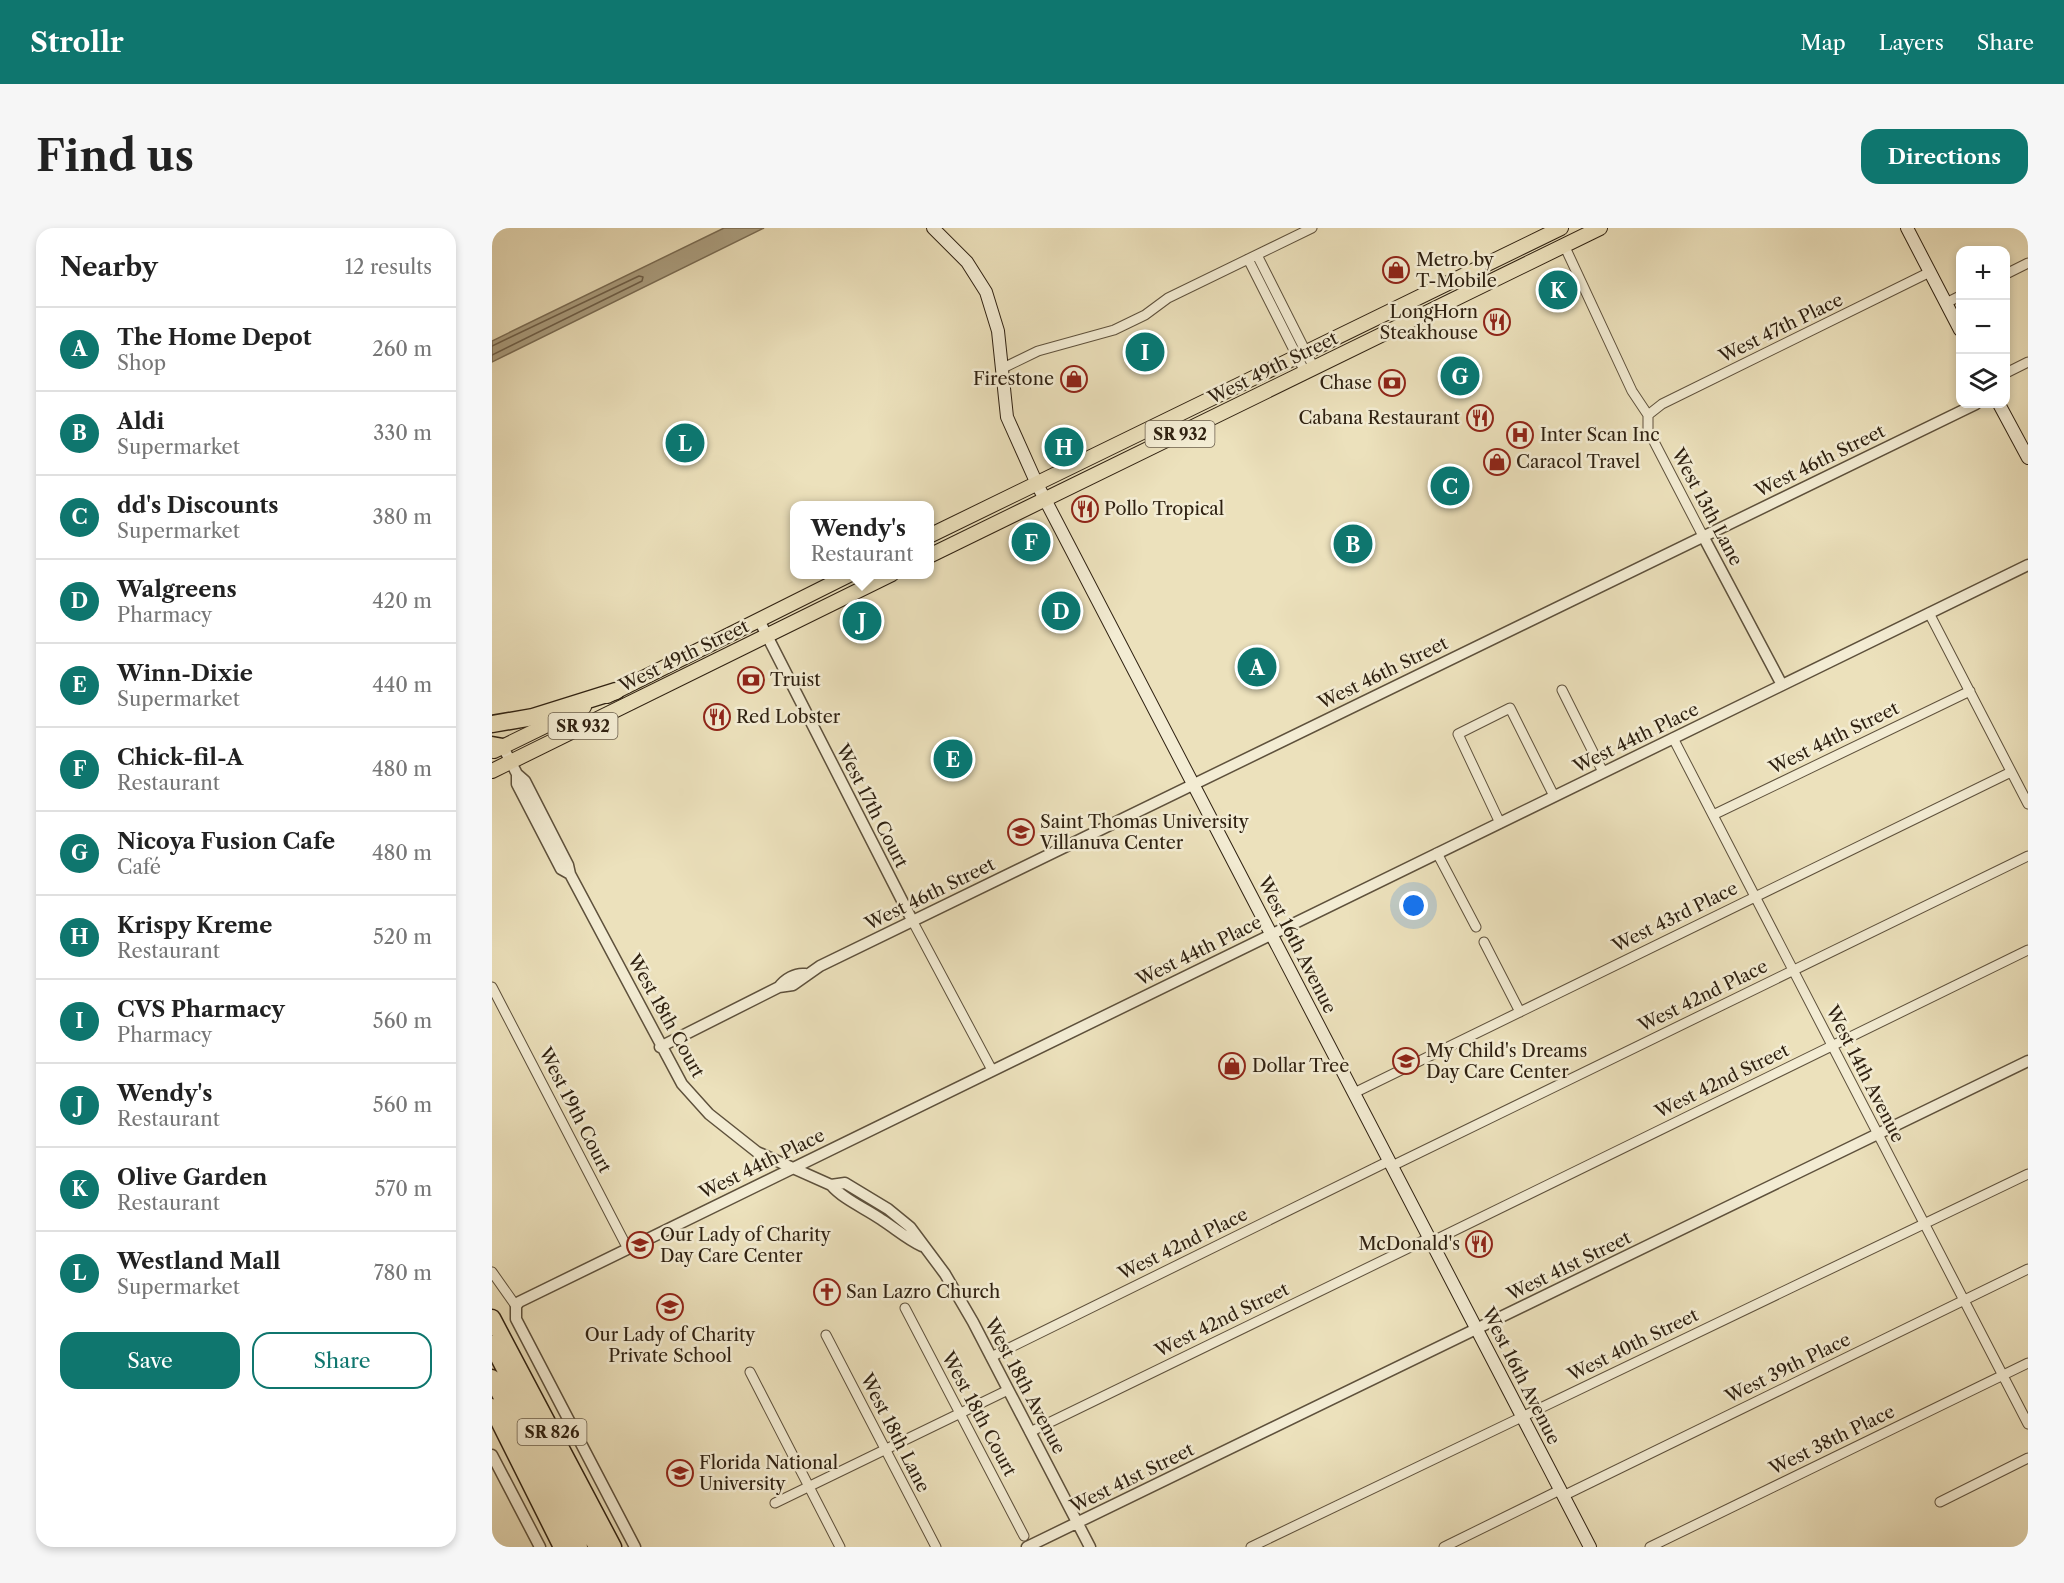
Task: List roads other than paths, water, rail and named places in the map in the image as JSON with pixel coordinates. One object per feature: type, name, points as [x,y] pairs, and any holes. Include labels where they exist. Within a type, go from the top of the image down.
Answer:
[{"type":"highway","points":[[492,724],[533,717],[616,691]]},
{"type":"highway","name":"SR 826","points":[[492,1318],[613,1547]]},
{"type":"highway","points":[[492,1344],[597,1547]]},
{"type":"highway","points":[[492,1378],[579,1547]]},
{"type":"highway","name":"SR 826","points":[[492,1407],[560,1547]]},
{"type":"highway","points":[[492,1429],[560,1547]]},
{"type":"main road","name":"West 16th Avenue","points":[[933,228],[967,262],[986,292],[998,331],[1007,417],[1037,484],[1590,1547]]},
{"type":"main road","name":"West 49th Street","points":[[934,534],[1303,355],[1544,232],[1561,228]]},
{"type":"main road","points":[[1564,245],[1569,233],[1578,228]]},
{"type":"main road","name":"West 49th Street","points":[[934,554],[1600,228]]},
{"type":"main road","points":[[1908,228],[1956,322]]},
{"type":"main road","points":[[1485,284],[1508,265],[1541,248],[1544,232]]},
{"type":"main road","points":[[2001,408],[2028,458]]},
{"type":"main road","name":"West 49th Street","points":[[492,771],[503,756],[616,691],[841,579]]},
{"type":"main road","name":"West 49th Street","points":[[503,756],[767,636],[878,579]]},
{"type":"street","points":[[1001,369],[1038,351],[1114,330],[1145,315],[1168,298],[1312,228]]},
{"type":"street","name":"West 13th Lane","points":[[1564,245],[1632,391],[1648,416],[1648,430],[1782,685]]},
{"type":"street","points":[[1253,257],[1310,370]]},
{"type":"street","points":[[2010,272],[2028,262]]},
{"type":"street","name":"West 47th Place","points":[[1648,416],[1662,404],[1930,272]]},
{"type":"street","points":[[1946,303],[1956,298]]},
{"type":"street","points":[[2010,371],[2028,362]]},
{"type":"street","name":"West 46th Street","points":[[660,1047],[779,987],[783,981],[798,974],[805,974],[913,922],[1968,408]]},
{"type":"street","name":"West 44th Place","points":[[516,1306],[527,1298],[792,1168],[2028,565]]},
{"type":"street","points":[[1929,613],[2028,804]]},
{"type":"street","name":"West 17th Court","points":[[759,620],[913,922],[992,1070]]},
{"type":"street","points":[[1562,690],[1604,772]]},
{"type":"street","name":"West 44th Street","points":[[1713,815],[1970,691]]},
{"type":"street","points":[[1500,822],[1458,734],[1510,708],[1554,796]]},
{"type":"street","name":"West 14th Avenue","points":[[1673,738],[2028,1424]]},
{"type":"street","name":"West 18th Court","points":[[503,756],[525,781],[568,865],[570,874],[660,1047],[682,1084],[709,1114],[757,1152],[792,1168]]},
{"type":"street","name":"West 43rd Place","points":[[1354,1093],[2011,772]]},
{"type":"street","points":[[1437,853],[1476,927]]},
{"type":"street","name":"West 42nd Place","points":[[991,1357],[2028,856]]},
{"type":"street","points":[[1484,942],[1520,1012]]},
{"type":"street","name":"West 42nd Street","points":[[1030,1432],[2028,950]]},
{"type":"street","name":"West 19th Court","points":[[492,987],[628,1249]]},
{"type":"street","name":"West 41st Street","points":[[1026,1541],[1077,1523],[2028,1060]]},
{"type":"street","name":"West 18th Avenue","points":[[792,1168],[831,1185],[839,1194],[884,1221],[906,1239],[922,1246],[945,1274],[1090,1547]]},
{"type":"street","name":"West 40th Street","points":[[1251,1547],[2028,1174]]},
{"type":"street","name":"West 39th Place","points":[[1444,1547],[1562,1493],[2028,1269]]},
{"type":"street","points":[[492,1272],[516,1306],[516,1319],[635,1547]]},
{"type":"street","name":"West 18th Court","points":[[905,1308],[1026,1541]]},
{"type":"street","name":"West 18th Lane","points":[[826,1335],[936,1547]]},
{"type":"street","name":"West 38th Place","points":[[1650,1547],[2028,1363]]},
{"type":"street","points":[[750,1372],[840,1547]]},
{"type":"street","points":[[775,1503],[1008,1390]]},
{"type":"street","points":[[492,1455],[540,1547]]},
{"type":"street","points":[[1940,1502],[2028,1458]]},
{"type":"water","points":[[724,228],[764,228],[492,362],[492,341]]},
{"type":"place","name":"Metro by T-Mobile","points":[[1396,270]]},
{"type":"place","name":"Olive Garden","points":[[1558,290]]},
{"type":"place","name":"LongHorn Steakhouse","points":[[1497,322]]},
{"type":"place","name":"CVS Pharmacy","points":[[1145,352]]},
{"type":"place","name":"Nicoya Fusion Cafe","points":[[1460,376]]},
{"type":"place","name":"Firestone","points":[[1074,379]]},
{"type":"place","name":"Chase","points":[[1392,383]]},
{"type":"place","name":"Cabana Restaurant","points":[[1480,418]]},
{"type":"place","name":"Inter Scan Inc","points":[[1520,435]]},
{"type":"place","name":"Westland Mall","points":[[685,443]]},
{"type":"place","name":"Krispy Kreme","points":[[1064,447]]},
{"type":"place","name":"Caracol Travel","points":[[1497,462]]},
{"type":"place","name":"dd's Discounts","points":[[1450,486]]},
{"type":"place","name":"Pollo Tropical","points":[[1085,509]]},
{"type":"place","name":"Chick-fil-A","points":[[1031,542]]},
{"type":"place","name":"Aldi","points":[[1353,544]]},
{"type":"place","name":"Walgreens","points":[[1061,611]]},
{"type":"place","name":"Wendy's","points":[[862,621]]},
{"type":"place","name":"The Home Depot","points":[[1257,667]]},
{"type":"place","name":"Truist","points":[[751,680]]},
{"type":"place","name":"Red Lobster","points":[[717,717]]},
{"type":"place","name":"Winn-Dixie","points":[[953,759]]},
{"type":"place","name":"Saint Thomas University Villanuva Center","points":[[1021,832]]},
{"type":"place","name":"My Child's Dreams Day Care Center","points":[[1406,1061]]},
{"type":"place","name":"Dollar Tree","points":[[1232,1066]]},
{"type":"place","name":"McDonald's","points":[[1479,1244]]},
{"type":"place","name":"Our Lady of Charity Day Care Center","points":[[640,1245]]},
{"type":"place","name":"San Lazro Church","points":[[827,1292]]},
{"type":"place","name":"Our Lady of Charity Private School","points":[[670,1307]]},
{"type":"place","name":"Florida National University","points":[[680,1473]]}]
